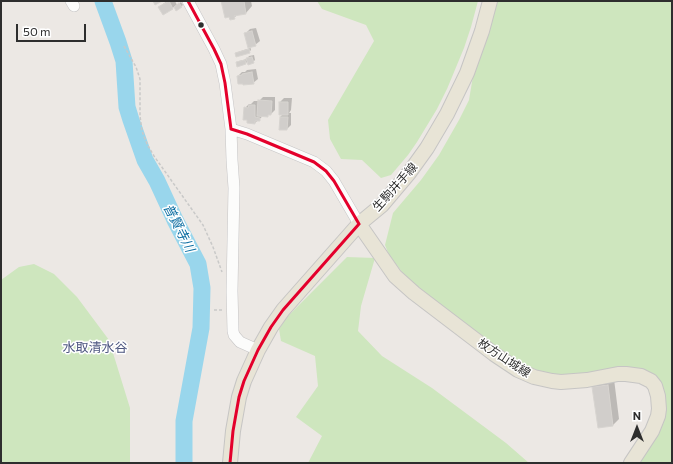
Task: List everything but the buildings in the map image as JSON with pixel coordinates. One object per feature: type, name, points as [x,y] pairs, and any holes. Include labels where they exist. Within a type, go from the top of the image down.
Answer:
[{"type":"main road","name":"生駒井手線","points":[[230,463],[232,431],[239,397],[258,350],[283,310],[359,224],[382,205],[409,173],[427,148],[451,108],[467,73],[482,31],[490,1]]},
{"type":"main road","name":"枚方山城線","points":[[359,224],[395,276],[414,293],[494,354],[518,370],[534,377],[552,381],[587,380],[618,374],[626,374],[641,376],[651,382],[658,396],[658,416],[652,431],[631,463]]},
{"type":"street","points":[[188,1],[221,64],[225,83],[231,129],[234,188],[232,327],[234,335],[240,342],[258,350]]},
{"type":"street","points":[[231,129],[314,162],[326,171],[334,181],[359,224]]},
{"type":"path","points":[[124,46],[136,66],[140,79],[140,116],[142,131],[147,144],[203,225],[213,247],[226,286],[232,291]]},
{"type":"green space","points":[[317,1],[478,1],[464,48],[437,109],[408,155],[391,175],[381,178],[362,160],[341,159],[330,139],[328,120],[374,41],[366,25],[322,9]]},
{"type":"green space","points":[[497,1],[672,1],[672,463],[638,463],[657,434],[659,383],[587,375],[562,376],[542,373],[520,365],[418,288],[402,272],[389,255],[385,245],[393,213],[421,180],[439,155],[469,100],[473,76],[489,33]]},
{"type":"green space","points":[[347,257],[375,258],[361,306],[358,331],[382,356],[432,388],[506,443],[529,463],[308,463],[322,436],[296,417],[318,386],[315,356],[281,341],[279,329],[286,318]]},
{"type":"green space","points":[[34,264],[54,274],[77,297],[109,340],[130,408],[130,463],[1,463],[1,280],[19,267]]},
{"type":"waterway","name":"普賢寺川","points":[[103,1],[124,61],[127,107],[145,160],[198,264],[202,288],[201,328],[184,421],[184,463]]},
{"type":"transit line","points":[[188,1],[221,64],[231,129]]},
{"type":"transit line","points":[[231,129],[247,134],[314,162],[326,171],[334,181],[359,224]]},
{"type":"transit line","points":[[230,463],[233,431],[239,397],[244,381],[258,350],[283,310],[359,224]]},
{"type":"district","name":"水取清水谷","points":[[95,348]]}]
